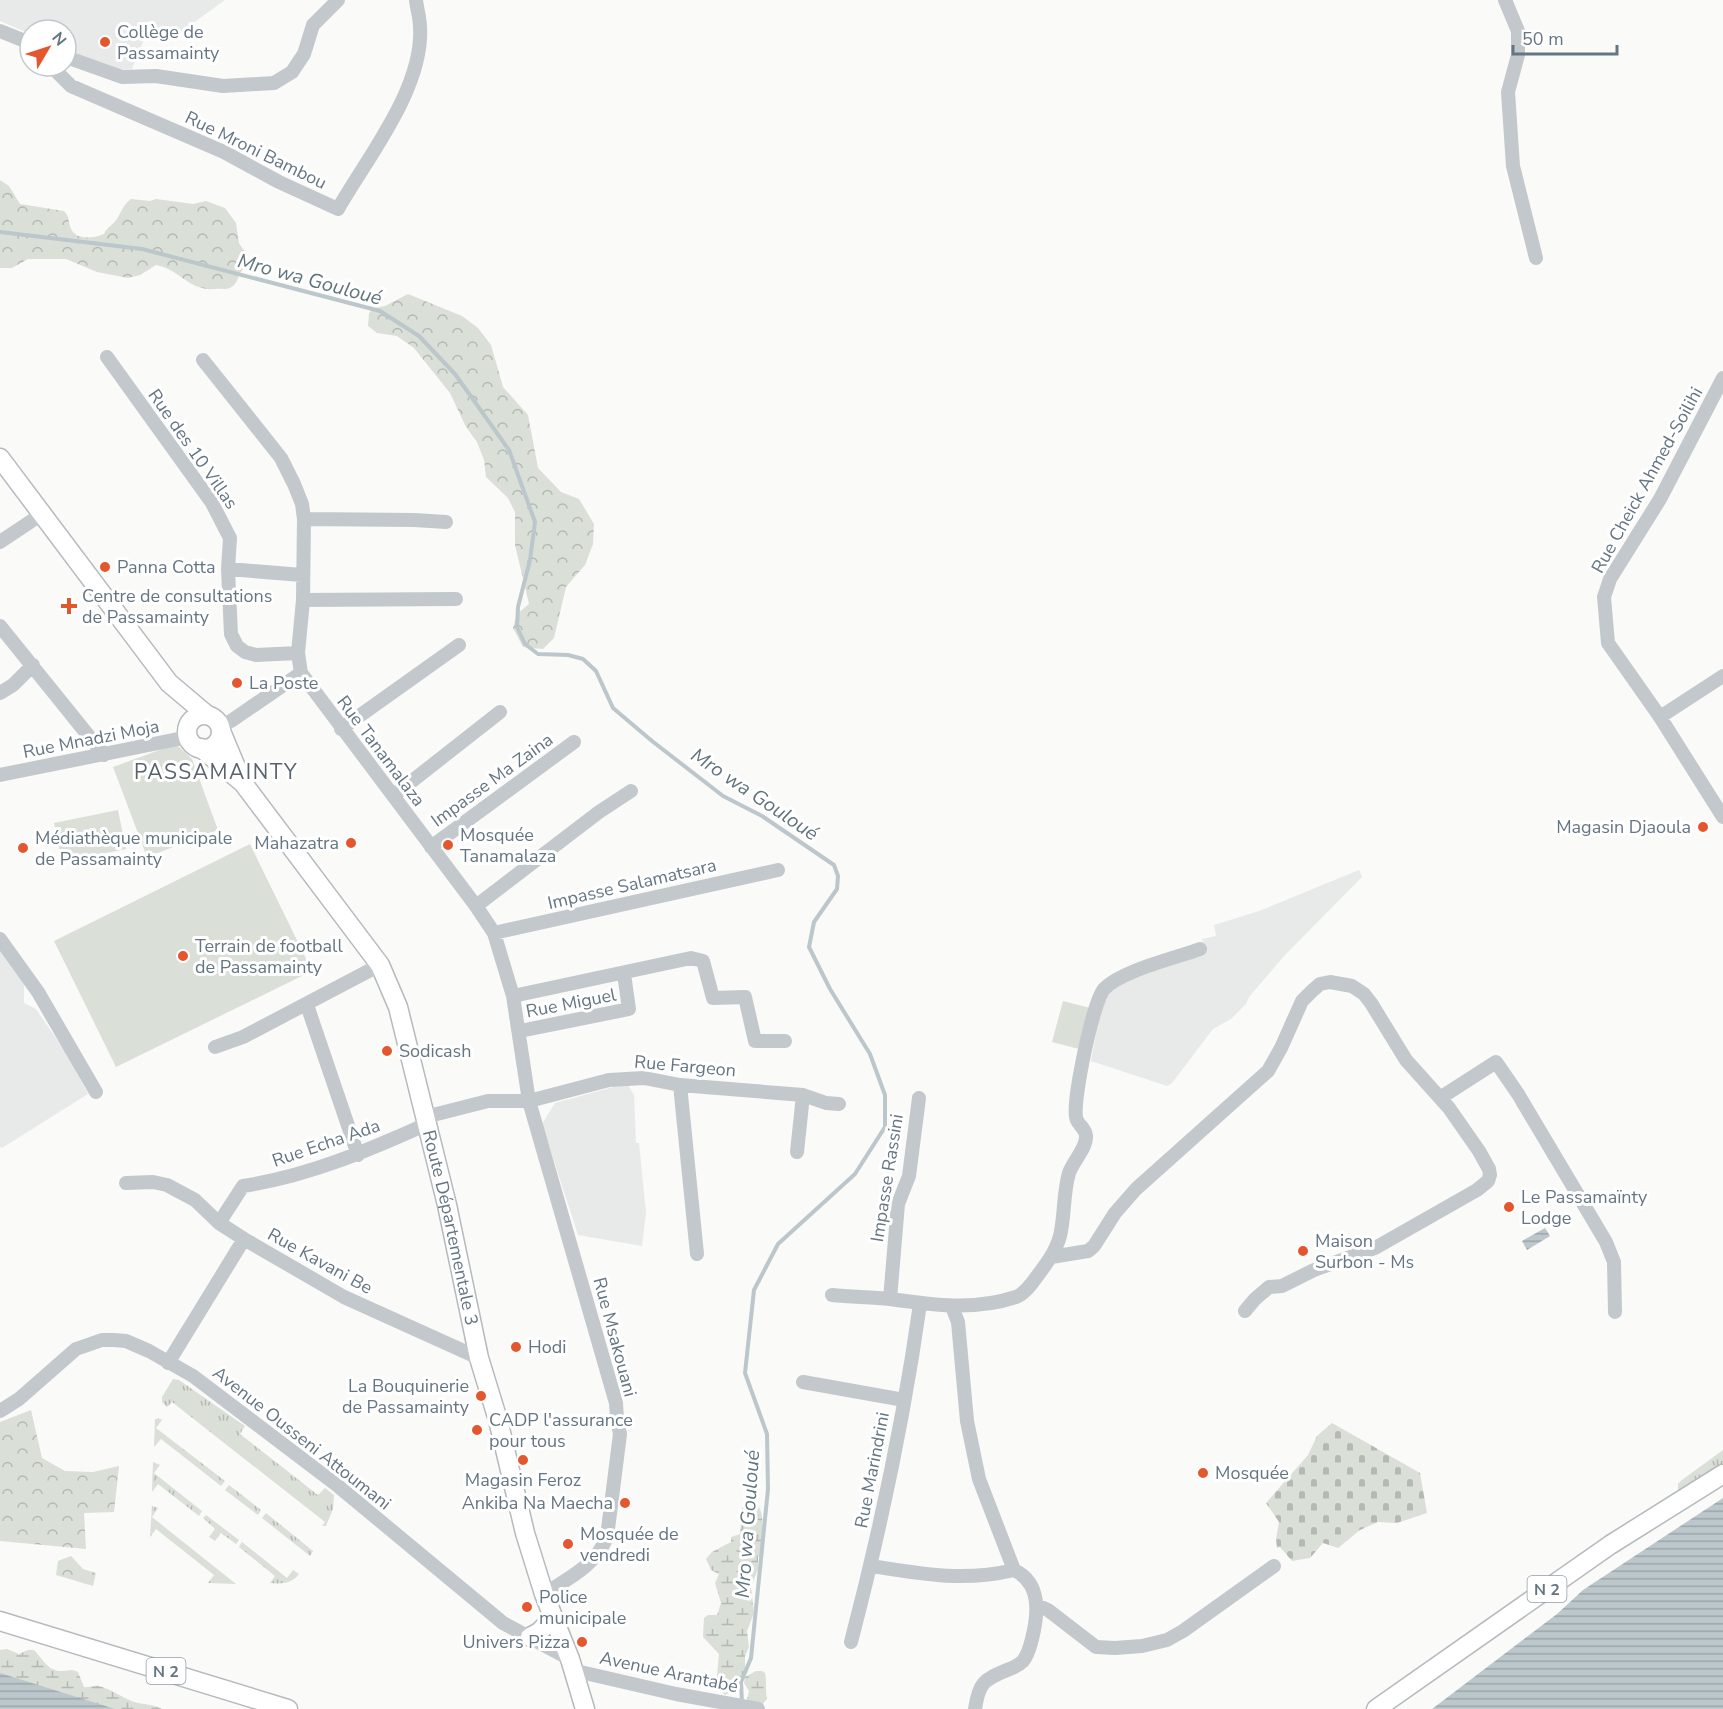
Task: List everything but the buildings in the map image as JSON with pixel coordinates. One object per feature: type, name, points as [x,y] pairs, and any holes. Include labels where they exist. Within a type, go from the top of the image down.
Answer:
[{"type":"main road","name":"Route Départementale 3","points":[[0,458],[169,683],[216,724],[243,783]]},
{"type":"main road","name":"Route Départementale 3","points":[[169,683],[192,737],[243,783],[380,965],[398,1007],[447,1205],[479,1358],[498,1420],[525,1533],[585,1709]]},
{"type":"main road","points":[[195,717],[216,724],[217,742],[207,748],[192,737],[195,717]]},
{"type":"main road","name":"N 2","points":[[1376,1709],[1610,1545],[1723,1474]]},
{"type":"main road","points":[[530,1637],[539,1632],[553,1618]]},
{"type":"main road","name":"N 2","points":[[0,1621],[288,1709]]},
{"type":"street","points":[[78,61],[122,77],[156,75],[223,86],[274,83],[292,72],[304,54],[314,25],[338,0]]},
{"type":"street","name":"Rue Mroni Bambou","points":[[63,78],[71,86],[224,152],[279,182],[338,209],[404,96],[415,70],[421,28],[416,0]]},
{"type":"street","points":[[1505,0],[1518,31],[1518,55],[1508,92],[1513,166],[1536,258]]},
{"type":"street","points":[[0,31],[18,38]]},
{"type":"street","name":"Rue des 10 Villas","points":[[107,357],[212,503],[230,538],[228,569],[231,634],[237,646],[245,652],[256,655],[298,653]]},
{"type":"street","name":"Rue Tanamalaza","points":[[203,360],[281,458],[294,484],[304,519],[303,600],[298,653],[301,673],[494,933],[513,996],[529,1101]]},
{"type":"street","name":"Rue Cheick Ahmed-Soilihi","points":[[1723,379],[1660,499],[1610,579],[1604,597],[1608,643],[1660,717],[1723,816]]},
{"type":"street","points":[[0,542],[42,514]]},
{"type":"street","points":[[304,519],[446,522]]},
{"type":"street","points":[[228,569],[302,575]]},
{"type":"street","points":[[303,600],[456,599]]},
{"type":"street","points":[[0,626],[104,755]]},
{"type":"street","points":[[341,729],[459,645]]},
{"type":"street","points":[[0,693],[13,685],[33,666]]},
{"type":"street","points":[[216,724],[231,721],[301,673]]},
{"type":"street","points":[[1660,717],[1723,676]]},
{"type":"street","points":[[393,796],[500,712]]},
{"type":"street","name":"Rue Mnadzi Moja","points":[[0,775],[192,737]]},
{"type":"street","name":"Impasse Ma Zaina","points":[[431,847],[574,741]]},
{"type":"street","points":[[476,906],[599,812],[631,791]]},
{"type":"street","name":"Impasse Salamatsara","points":[[494,933],[778,870]]},
{"type":"street","points":[[0,939],[38,992],[96,1092]]},
{"type":"street","points":[[832,1295],[952,1307],[990,1304],[1019,1296],[1027,1289],[1051,1257],[1060,1236],[1069,1174],[1085,1142],[1086,1135],[1076,1118],[1078,1083],[1100,996],[1111,983],[1125,975],[1200,949]]},
{"type":"street","name":"Rue Miguel","points":[[513,996],[690,958],[703,961],[713,998],[745,997],[755,1041],[785,1041]]},
{"type":"street","points":[[215,1047],[243,1037],[380,965]]},
{"type":"street","name":"Rue Miguel","points":[[520,1031],[629,1010],[624,974]]},
{"type":"street","points":[[1051,1257],[1088,1251],[1094,1246],[1115,1213],[1136,1189],[1268,1071],[1302,1001],[1320,984],[1340,982],[1364,994],[1406,1060],[1458,1119],[1485,1161],[1490,1175],[1484,1185],[1375,1248],[1321,1267],[1282,1286],[1269,1287],[1245,1311]]},
{"type":"street","points":[[307,1005],[358,1155]]},
{"type":"street","points":[[1440,1098],[1496,1062],[1518,1094],[1606,1242],[1614,1262],[1615,1312]]},
{"type":"street","name":"Rue Fargeon","points":[[426,1120],[488,1101],[529,1101],[609,1080],[644,1078],[680,1085],[802,1095],[826,1103],[839,1104]]},
{"type":"street","points":[[680,1085],[697,1254]]},
{"type":"street","points":[[797,1152],[802,1095]]},
{"type":"street","name":"Impasse Rassini","points":[[890,1299],[898,1204],[909,1176],[918,1098]]},
{"type":"street","name":"Rue Msakouani","points":[[529,1101],[616,1403],[616,1419],[620,1434],[607,1537],[603,1548],[579,1572],[544,1594]]},
{"type":"street","name":"Rue Echa Ada","points":[[219,1223],[243,1186],[276,1181],[320,1169],[358,1155],[426,1120]]},
{"type":"street","points":[[126,1183],[153,1182],[167,1185],[195,1200],[219,1223],[244,1239]]},
{"type":"street","name":"Rue Kavani Be","points":[[168,1363],[244,1239],[344,1297],[479,1358]]},
{"type":"street","name":"Rue Marindrini","points":[[851,1642],[871,1566],[904,1400],[920,1304]]},
{"type":"street","points":[[952,1307],[958,1322],[967,1421],[979,1479],[1014,1570]]},
{"type":"street","name":"Avenue Ousseni Attoumani","points":[[0,1411],[19,1399],[76,1349],[102,1340],[126,1341],[193,1376],[338,1486],[503,1623],[530,1637],[571,1664]]},
{"type":"street","points":[[803,1382],[904,1400]]},
{"type":"street","points":[[871,1566],[925,1575],[962,1578],[1014,1570],[1023,1574],[1030,1583],[1035,1594],[1037,1618],[1028,1654],[1022,1662],[984,1681],[978,1689],[975,1709]]},
{"type":"street","points":[[1037,1605],[1048,1610],[1096,1647],[1142,1646],[1167,1640],[1183,1631],[1274,1566]]},
{"type":"street","name":"Avenue Arantabé","points":[[571,1664],[707,1700],[758,1709]]},
{"type":"shaded area","name":"Collège de Passamainty","points":[[0,0],[225,0],[178,34],[149,27],[132,69],[117,70],[78,54],[78,18],[18,18],[18,29],[0,21]]},
{"type":"shaded area","points":[[1359,870],[1362,877],[1286,954],[1249,997],[1246,1004],[1231,1019],[1213,1029],[1172,1083],[1167,1086],[1091,1061],[1103,995],[1121,980],[1204,950],[1202,939],[1216,936],[1214,925],[1259,911]]},
{"type":"shaded area","points":[[0,950],[21,977],[24,986],[24,1003],[36,1009],[66,1053],[88,1094],[2,1148],[0,1147]]},
{"type":"shaded area","points":[[628,1085],[634,1095],[636,1143],[639,1143],[646,1213],[642,1246],[578,1235],[542,1124],[555,1103]]},
{"type":"shaded area","points":[[1545,1228],[1550,1236],[1527,1250],[1522,1241]]},
{"type":"shaded area","points":[[1723,1498],[1723,1709],[1432,1709],[1557,1614],[1583,1590]]},
{"type":"shaded area","points":[[0,1673],[115,1709],[0,1709]]},
{"type":"green space","points":[[0,180],[9,186],[20,204],[64,211],[71,229],[82,237],[96,237],[104,234],[131,199],[150,201],[156,199],[193,204],[206,201],[225,208],[236,223],[239,243],[246,254],[245,267],[235,284],[231,288],[224,289],[198,287],[172,271],[156,265],[140,275],[128,278],[97,272],[66,259],[28,259],[12,268],[0,268]]},
{"type":"green space","points":[[408,294],[462,316],[478,328],[491,345],[503,387],[528,415],[538,468],[561,492],[579,499],[594,524],[593,544],[585,565],[566,587],[554,638],[543,649],[523,647],[513,628],[517,614],[529,604],[515,545],[515,512],[508,498],[486,477],[484,460],[477,442],[466,427],[450,393],[414,348],[397,336],[377,333],[368,326],[369,313],[374,308],[385,306]]},
{"type":"green space","points":[[176,744],[192,759],[218,830],[147,857],[113,767]]},
{"type":"green space","points":[[118,810],[126,849],[62,862],[54,823]]},
{"type":"green space","name":"Terrain de football de Passamainty","points":[[250,844],[312,971],[116,1067],[54,941]]},
{"type":"green space","points":[[1063,1001],[1090,1008],[1079,1049],[1052,1042]]},
{"type":"green space","points":[[173,1379],[179,1380],[245,1426],[240,1434],[318,1495],[325,1488],[334,1495],[333,1509],[326,1526],[322,1526],[325,1522],[172,1402],[167,1407],[162,1402],[162,1397]]},
{"type":"green space","points":[[31,1410],[42,1458],[65,1471],[93,1472],[119,1466],[114,1512],[84,1513],[86,1549],[0,1541],[0,1422]]},
{"type":"green space","points":[[158,1418],[162,1420],[156,1428],[225,1481],[221,1486],[161,1439],[154,1447],[155,1420]]},
{"type":"green space","points":[[1332,1423],[1420,1473],[1427,1513],[1397,1523],[1378,1522],[1360,1530],[1338,1548],[1323,1543],[1310,1558],[1292,1561],[1280,1547],[1277,1548],[1279,1522],[1266,1503],[1308,1455],[1317,1436]]},
{"type":"green space","points":[[1723,1450],[1723,1466],[1682,1492],[1678,1491],[1678,1484],[1682,1480]]},
{"type":"green space","points":[[153,1462],[160,1465],[154,1473],[202,1511],[199,1516],[158,1484],[152,1492]]},
{"type":"green space","points":[[229,1485],[261,1510],[258,1515],[225,1490]]},
{"type":"green space","points":[[753,1501],[761,1511],[764,1553],[758,1557],[758,1569],[751,1587],[754,1613],[747,1631],[749,1647],[745,1656],[745,1670],[736,1682],[733,1691],[725,1695],[716,1687],[719,1654],[703,1637],[704,1618],[708,1615],[717,1615],[721,1603],[715,1583],[719,1574],[711,1570],[706,1559],[712,1552],[731,1542],[731,1537],[740,1534],[742,1508]]},
{"type":"green space","points":[[152,1506],[158,1508],[152,1517],[236,1584],[208,1583],[214,1575],[156,1529],[150,1537]]},
{"type":"green space","points":[[266,1513],[313,1551],[310,1556],[262,1518]]},
{"type":"green space","points":[[206,1515],[239,1540],[236,1544],[221,1533],[215,1541],[209,1537],[215,1529],[203,1518]]},
{"type":"green space","points":[[242,1542],[287,1578],[293,1570],[299,1574],[290,1582],[270,1583],[275,1576],[239,1547]]},
{"type":"green space","points":[[71,1556],[83,1569],[96,1573],[93,1586],[56,1575],[58,1561]]},
{"type":"green space","points":[[7,1649],[19,1654],[34,1650],[53,1669],[78,1672],[84,1687],[99,1686],[134,1702],[162,1709],[0,1709],[0,1650]]},
{"type":"green space","points":[[756,1671],[765,1673],[767,1699],[762,1705],[747,1700],[749,1691],[744,1683],[745,1677]]},
{"type":"waterway","name":"Mro wa Gouloué","points":[[0,232],[142,249],[380,311],[419,336],[455,374],[509,450],[535,522],[530,560],[518,607],[517,627],[525,644],[538,654],[568,655],[583,659],[596,671],[613,708],[652,741],[723,796],[762,816],[834,865],[838,876],[837,889],[814,922],[809,947],[830,989],[870,1054],[885,1095],[885,1127],[855,1174],[778,1244],[754,1290],[745,1373],[767,1434],[768,1489],[751,1658],[741,1682],[742,1703]]},
{"type":"place","name":"Collège de Passamainty","points":[[105,42]]},
{"type":"place","name":"Panna Cotta","points":[[105,567]]},
{"type":"place","name":"Centre de consultations de Passamainty","points":[[69,606]]},
{"type":"place","name":"La Poste","points":[[237,683]]},
{"type":"place","name":"Magasin Djaoula","points":[[1703,827]]},
{"type":"place","name":"Mahazatra","points":[[351,843]]},
{"type":"place","name":"Mosquée Tanamalaza","points":[[448,845]]},
{"type":"place","name":"Médiathèque municipale de Passamainty","points":[[23,848]]},
{"type":"place","name":"Terrain de football de Passamainty","points":[[183,956]]},
{"type":"place","name":"Sodicash","points":[[387,1051]]},
{"type":"place","name":"Le Passamaïnty Lodge","points":[[1509,1207]]},
{"type":"place","name":"Maison Surbon - Ms","points":[[1303,1251]]},
{"type":"place","name":"Hodi","points":[[516,1347]]},
{"type":"place","name":"La Bouquinerie de Passamainty","points":[[481,1396]]},
{"type":"place","name":"CADP l'assurance pour tous","points":[[477,1430]]},
{"type":"place","name":"Magasin Feroz","points":[[523,1460]]},
{"type":"place","name":"Mosquée","points":[[1203,1473]]},
{"type":"place","name":"Ankiba Na Maecha","points":[[625,1503]]},
{"type":"place","name":"Mosquée de vendredi","points":[[568,1544]]},
{"type":"place","name":"Police municipale","points":[[527,1607]]},
{"type":"place","name":"Univers Pizza","points":[[582,1642]]},
{"type":"district","name":"PASSAMAINTY","points":[[216,772]]}]
